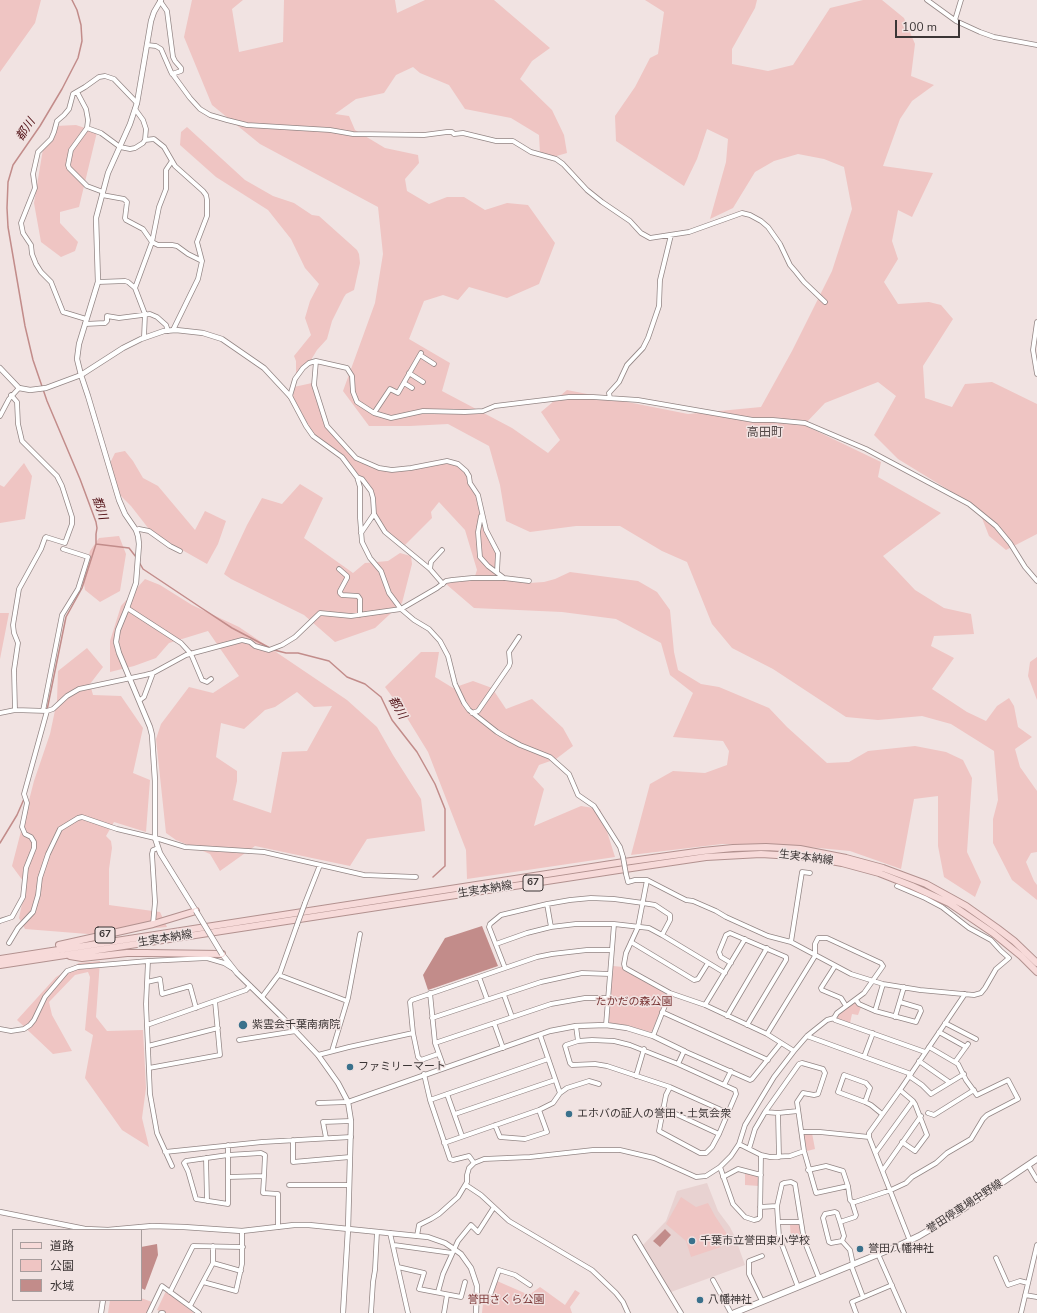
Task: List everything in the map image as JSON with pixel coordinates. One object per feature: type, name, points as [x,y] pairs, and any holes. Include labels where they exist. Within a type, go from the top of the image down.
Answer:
[{"type":"main road","name":"生実本納線","points":[[0,959],[689,853],[733,848],[766,847],[800,849],[829,854],[883,868],[920,882],[954,899],[978,915],[1014,940],[1037,963]]},
{"type":"main road","name":"生実本納線","points":[[0,965],[706,857],[761,854],[809,857],[842,863],[879,873],[924,891],[949,903],[993,932],[1037,972]]},
{"type":"main road","name":"67","points":[[13,956],[153,924],[196,911]]},
{"type":"main road","name":"67","points":[[62,955],[82,958],[127,953],[222,954]]},
{"type":"main road","name":"誉田停車場中野線","points":[[732,1313],[910,1241],[948,1219],[1037,1159]]},
{"type":"street","points":[[161,0],[154,12],[137,103],[130,124],[108,173],[96,218],[98,282],[77,354],[81,375],[118,500],[125,514],[136,530],[139,544],[137,577],[134,590],[118,630],[116,642],[119,653],[140,700],[152,735],[155,781],[155,838],[158,848],[232,968],[296,1031],[318,1055],[338,1083],[348,1102],[352,1121],[344,1313]]},
{"type":"street","points":[[161,0],[166,12],[173,57],[181,68],[181,72],[172,74]]},
{"type":"street","points":[[927,0],[955,20],[980,32],[994,37],[1037,45]]},
{"type":"street","points":[[955,20],[961,0]]},
{"type":"street","points":[[147,45],[156,46],[161,49],[172,74],[200,109],[210,115],[247,125],[330,130],[353,134],[424,135],[452,132],[454,134],[463,133],[496,142],[512,141],[531,152],[556,159],[563,164],[587,190],[630,221],[645,236],[655,238],[689,232],[740,214],[750,216],[761,221],[768,227],[780,244],[790,265],[804,282],[825,302]]},
{"type":"street","points":[[137,103],[114,79],[105,76],[99,77],[73,94],[69,108],[57,121],[51,139],[38,152],[33,174],[35,188],[21,223],[23,233],[31,246],[36,264],[41,272],[51,282],[63,312],[86,322],[104,323],[107,321],[108,316],[118,318],[150,314],[156,317],[171,330]]},
{"type":"street","points":[[77,92],[86,109],[88,120],[87,128],[71,150],[68,165],[69,168],[87,186],[103,193],[124,199],[127,202],[126,220],[143,229],[152,242],[158,245],[177,246],[188,254],[202,261]]},
{"type":"street","points":[[134,109],[139,114],[145,125],[145,140]]},
{"type":"street","points":[[87,128],[101,133],[120,147],[130,149],[135,148],[145,140],[154,139],[159,142],[168,152],[172,161],[185,176],[199,186],[206,195],[207,216],[197,242],[202,261],[194,286],[171,330]]},
{"type":"street","points":[[135,288],[152,242],[159,208],[166,189],[166,170],[172,161]]},
{"type":"street","points":[[610,398],[610,393],[619,382],[627,365],[643,348],[648,338],[659,306],[660,280],[671,235]]},
{"type":"street","points":[[98,282],[125,281],[135,288],[145,314],[144,337]]},
{"type":"street","points":[[1037,322],[1033,350],[1037,374]]},
{"type":"street","points":[[0,368],[19,388],[46,388],[81,375],[123,348],[144,337],[158,332],[171,330],[203,333],[222,339],[264,368],[290,396],[306,426],[314,436],[342,457],[357,477],[360,487],[362,542],[366,552],[381,571],[389,593],[401,609],[414,620],[429,629],[440,641],[448,656],[455,684],[464,703],[472,713],[497,732],[514,742],[550,757],[569,774],[578,795],[594,806],[620,847],[628,882],[635,880],[647,880],[686,900],[693,900],[768,936],[791,942],[814,956],[851,974],[873,981],[904,987],[965,994],[974,995],[981,993],[996,969],[1009,958],[991,940],[969,928],[942,907],[897,886]]},
{"type":"street","points":[[374,413],[390,389],[398,393],[420,354],[434,364]]},
{"type":"street","points":[[290,396],[295,379],[303,368],[309,363],[316,361],[347,368],[352,376],[353,392],[358,402],[374,413],[391,418],[423,411],[483,411],[495,406],[568,397],[593,397],[638,400],[753,420],[805,423],[866,449],[969,504],[996,526],[1010,542],[1025,567],[1037,581]]},
{"type":"street","points":[[316,361],[314,385],[327,426],[356,458],[379,468],[392,470],[410,468],[442,461],[452,462],[462,467],[469,476],[470,483],[478,495],[486,530],[498,553],[497,572]]},
{"type":"street","points":[[409,373],[423,382]]},
{"type":"street","points":[[404,383],[412,388]]},
{"type":"street","points":[[0,416],[11,395],[19,388]]},
{"type":"street","points":[[11,395],[17,402],[18,424],[22,441],[45,465],[53,471],[60,480],[72,517],[72,524],[65,543],[46,537],[19,589],[13,625],[18,643],[14,670],[15,710]]},
{"type":"street","points":[[357,477],[362,479],[371,491],[374,514],[385,532],[430,570],[443,584]]},
{"type":"street","points":[[361,533],[374,514]]},
{"type":"street","points":[[482,514],[478,532],[480,556],[488,566],[504,578]]},
{"type":"street","points":[[136,530],[139,529],[149,531],[170,546],[180,551]]},
{"type":"street","points":[[0,921],[12,917],[23,897],[26,868],[34,848],[34,842],[25,834],[22,827],[27,803],[24,794],[45,711],[62,615],[78,589],[88,557],[63,549]]},
{"type":"street","points":[[430,570],[431,562],[442,550]]},
{"type":"street","points":[[339,569],[347,576],[340,593],[342,595],[358,596],[360,599],[360,615]]},
{"type":"street","points":[[0,713],[15,710],[45,711],[53,709],[67,696],[86,686],[130,679],[153,673],[186,655],[242,640],[269,650],[282,645],[295,637],[320,612],[351,616],[401,609],[446,581],[460,578],[504,578],[529,581]]},
{"type":"street","points":[[127,608],[181,643],[191,654],[202,680],[207,682],[211,679]]},
{"type":"street","points":[[472,713],[478,711],[510,663],[509,652],[519,638]]},
{"type":"street","points":[[140,700],[144,697],[153,673]]},
{"type":"street","points":[[9,943],[18,928],[33,912],[38,895],[40,878],[48,854],[60,828],[82,817],[117,829],[185,847],[226,848],[264,852],[364,875],[416,877]]},
{"type":"street","points":[[153,924],[155,902],[152,854],[153,850],[158,848]]},
{"type":"street","points":[[262,997],[279,974],[320,865]]},
{"type":"street","points":[[791,942],[802,872],[810,873]]},
{"type":"street","points":[[647,880],[638,927],[626,953],[624,964],[626,968],[670,993],[705,1005],[767,1034],[794,1051]]},
{"type":"street","points":[[506,968],[489,927],[490,924],[501,915],[547,904],[591,898],[614,899],[655,905],[670,915],[670,920],[662,935]]},
{"type":"street","points":[[547,904],[551,927]]},
{"type":"street","points":[[496,944],[527,933],[551,927],[576,924],[614,924],[648,928],[725,972]]},
{"type":"street","points":[[606,1025],[614,924]]},
{"type":"street","points":[[731,963],[719,955],[726,935],[730,933],[784,956],[786,960],[747,1025]]},
{"type":"street","points":[[332,1051],[347,1001],[360,934]]},
{"type":"street","points":[[417,1236],[419,1225],[439,1214],[458,1197],[468,1182],[467,1175],[469,1168],[474,1162],[492,1158],[530,1157],[593,1150],[620,1150],[654,1158],[696,1177],[706,1176],[720,1167],[731,1156],[753,1111],[774,1077],[794,1051],[807,1036],[827,1020],[834,1018],[837,1013],[864,993],[883,966],[881,963],[827,938],[818,938],[815,944],[814,956],[767,1034]]},
{"type":"street","points":[[705,1005],[745,939]]},
{"type":"street","points":[[631,942],[694,980],[698,980],[708,963]]},
{"type":"street","points":[[727,1016],[767,948]]},
{"type":"street","points":[[438,1054],[421,1060],[418,1057],[413,1033],[410,1002],[415,998],[552,954],[587,950],[612,950]]},
{"type":"street","points":[[0,1029],[11,1031],[24,1029],[30,1025],[45,997],[67,971],[78,967],[207,958],[224,963],[232,968]]},
{"type":"street","points":[[148,961],[146,1004],[150,1094],[157,1133],[172,1166]]},
{"type":"street","points":[[835,966],[821,988],[822,990],[841,998],[846,1006]]},
{"type":"street","points":[[279,974],[347,1001]]},
{"type":"street","points":[[432,1018],[541,982],[582,974],[610,974]]},
{"type":"street","points":[[479,977],[487,999]]},
{"type":"street","points":[[147,982],[160,980],[162,994],[190,986],[196,1008]]},
{"type":"street","points":[[875,1012],[883,984]]},
{"type":"street","points":[[147,1025],[246,990],[250,986]]},
{"type":"street","points":[[896,1017],[904,987]]},
{"type":"street","points":[[430,993],[435,1043],[444,1068]]},
{"type":"street","points":[[653,1036],[670,993]]},
{"type":"street","points":[[910,1241],[869,1137],[870,1131],[900,1090],[965,994]]},
{"type":"street","points":[[504,995],[512,1017]]},
{"type":"street","points":[[435,1043],[560,1002],[585,998],[608,998]]},
{"type":"street","points":[[856,1000],[859,1004],[875,1012],[916,1022],[921,1011],[920,1008],[900,1002]]},
{"type":"street","points":[[149,1068],[220,1055],[216,1001]]},
{"type":"street","points":[[662,1012],[768,1060]]},
{"type":"street","points":[[834,1018],[837,1021],[925,1052]]},
{"type":"street","points":[[494,1023],[503,1048]]},
{"type":"street","points":[[945,1023],[976,1039]]},
{"type":"street","points":[[318,1103],[348,1102],[424,1074],[550,1031],[576,1026],[606,1025],[628,1028],[653,1036],[750,1080],[781,1043]]},
{"type":"street","points":[[576,1026],[578,1042]]},
{"type":"street","points":[[148,1046],[218,1028]]},
{"type":"street","points":[[239,1040],[296,1031]]},
{"type":"street","points":[[939,1032],[967,1045],[955,1062]]},
{"type":"street","points":[[318,1055],[413,1033]]},
{"type":"street","points":[[864,1057],[873,1034]]},
{"type":"street","points":[[540,1035],[560,1093]]},
{"type":"street","points":[[807,1036],[910,1075],[932,1094],[964,1074]]},
{"type":"street","points":[[670,1087],[666,1095],[659,1131],[700,1153],[706,1153],[712,1147],[728,1113],[736,1092],[724,1085],[644,1049],[614,1041],[592,1040],[565,1046],[572,1065],[594,1064],[607,1066],[670,1087],[728,1113]]},
{"type":"street","points":[[852,1202],[890,1190],[906,1183],[912,1177],[936,1163],[947,1153],[971,1139],[983,1119],[987,1116],[1018,1099],[1008,1080],[980,1095],[977,1095],[958,1064],[929,1047]]},
{"type":"street","points":[[636,1076],[644,1049]]},
{"type":"street","points":[[678,1064],[684,1051]]},
{"type":"street","points":[[430,1100],[548,1059]]},
{"type":"street","points":[[919,1061],[949,1082]]},
{"type":"street","points":[[749,1149],[755,1129],[765,1112],[799,1064],[802,1063],[823,1070],[825,1073],[818,1094],[814,1095],[803,1093],[797,1102],[808,1170],[817,1194],[848,1186]]},
{"type":"street","points":[[724,1085],[731,1071]]},
{"type":"street","points":[[424,1074],[430,1100],[451,1160],[469,1156],[474,1162]]},
{"type":"street","points":[[864,1102],[870,1088],[866,1083],[844,1075],[838,1092],[871,1105],[882,1114]]},
{"type":"street","points":[[454,1114],[555,1080]]},
{"type":"street","points":[[444,1143],[539,1110],[554,1103],[560,1093],[567,1088],[589,1081],[599,1084]]},
{"type":"street","points":[[900,1090],[913,1100],[921,1116],[927,1135],[915,1151],[902,1142]]},
{"type":"street","points":[[928,1113],[934,1115],[974,1090]]},
{"type":"street","points":[[447,1094],[462,1136]]},
{"type":"street","points":[[876,1152],[913,1100]]},
{"type":"street","points":[[663,1108],[718,1134]]},
{"type":"street","points":[[496,1125],[500,1137],[525,1139],[547,1132],[539,1110]]},
{"type":"street","points":[[765,1112],[798,1112]]},
{"type":"street","points":[[778,1113],[779,1157]]},
{"type":"street","points":[[883,1170],[921,1116]]},
{"type":"street","points":[[326,1138],[323,1122],[352,1121]]},
{"type":"street","points":[[802,1132],[820,1132],[869,1137]]},
{"type":"street","points":[[165,1152],[228,1145],[351,1137]]},
{"type":"street","points":[[293,1140],[293,1162],[350,1157]]},
{"type":"street","points":[[738,1144],[761,1155],[779,1157],[790,1156],[804,1151]]},
{"type":"street","points":[[228,1145],[228,1155],[228,1204],[196,1199],[188,1171],[184,1163],[186,1161],[228,1155],[261,1153],[265,1155],[263,1193],[278,1194],[278,1227]]},
{"type":"street","points":[[720,1167],[733,1204],[745,1217],[754,1220],[758,1219],[760,1217],[761,1155]]},
{"type":"street","points":[[206,1158],[207,1201]]},
{"type":"street","points":[[1028,1165],[1037,1180]]},
{"type":"street","points":[[808,1170],[826,1166],[842,1171],[856,1215],[855,1217],[840,1222]]},
{"type":"street","points":[[723,1177],[738,1169],[761,1175]]},
{"type":"street","points":[[228,1177],[264,1176]]},
{"type":"street","points":[[798,1287],[780,1244],[778,1206],[782,1184],[784,1183],[792,1182],[795,1184],[804,1240],[819,1278]]},
{"type":"street","points":[[289,1185],[349,1185]]},
{"type":"street","points":[[466,1185],[481,1195],[509,1221],[592,1270],[616,1293],[623,1302],[628,1313]]},
{"type":"street","points":[[760,1207],[778,1206]]},
{"type":"street","points":[[438,1292],[443,1274],[458,1241],[470,1225],[478,1232],[494,1208]]},
{"type":"street","points":[[0,1212],[96,1229]]},
{"type":"street","points":[[835,1212],[837,1214],[844,1236],[842,1241],[829,1242],[823,1218],[825,1214],[835,1212]]},
{"type":"street","points":[[778,1222],[801,1222]]},
{"type":"street","points":[[119,1229],[152,1226],[242,1231],[294,1225],[309,1225],[417,1236],[441,1241],[453,1251]]},
{"type":"street","points":[[203,1282],[236,1290],[241,1271],[243,1247],[242,1231]]},
{"type":"street","points":[[371,1313],[377,1232]]},
{"type":"street","points":[[390,1233],[394,1244],[408,1313]]},
{"type":"street","points":[[634,1237],[681,1313]]},
{"type":"street","points":[[842,1241],[850,1250],[852,1265],[863,1297]]},
{"type":"street","points":[[394,1244],[453,1251],[461,1254],[471,1268],[477,1286],[476,1313]]},
{"type":"street","points":[[1021,1313],[1037,1245]]},
{"type":"street","points":[[170,1292],[193,1246],[243,1247]]},
{"type":"street","points":[[190,1306],[213,1263],[213,1246]]},
{"type":"street","points":[[878,1254],[904,1313]]},
{"type":"street","points":[[762,1256],[749,1261],[750,1274],[762,1301]]},
{"type":"street","points":[[996,1258],[1008,1285],[1020,1281],[1028,1283]]},
{"type":"street","points":[[213,1263],[241,1271]]},
{"type":"street","points":[[398,1267],[424,1273],[419,1289],[461,1297],[465,1282]]},
{"type":"street","points":[[477,1298],[490,1298],[498,1270],[515,1275],[530,1285]]},
{"type":"street","points":[[713,1280],[732,1313]]},
{"type":"street","points":[[856,1313],[852,1302],[892,1285]]},
{"type":"street","points":[[149,1313],[162,1286],[199,1313]]},
{"type":"street","points":[[444,1313],[447,1295]]},
{"type":"street","points":[[1026,1295],[1037,1296]]},
{"type":"street","points":[[101,1313],[103,1301]]},
{"type":"shaded area","name":"千葉市立誉田東小学校","points":[[707,1183],[718,1211],[730,1227],[735,1237],[745,1265],[671,1292],[642,1246],[666,1221],[677,1191]]},
{"type":"green space","points":[[0,0],[41,0],[35,23],[0,72]]},
{"type":"green space","points":[[192,0],[243,0],[232,9],[239,52],[283,42],[284,0],[395,0],[397,13],[425,0],[494,0],[550,48],[532,61],[520,79],[552,110],[564,135],[567,153],[546,159],[540,154],[539,135],[511,118],[465,109],[449,85],[420,73],[413,67],[396,75],[384,93],[356,99],[335,114],[349,116],[355,130],[385,148],[418,155],[419,163],[405,179],[407,191],[429,204],[447,197],[464,197],[485,210],[507,203],[528,205],[555,243],[539,284],[507,298],[469,287],[458,300],[443,295],[424,301],[409,339],[450,363],[442,391],[512,428],[548,453],[560,440],[541,412],[567,390],[688,414],[761,407],[792,351],[832,271],[852,209],[844,167],[824,159],[798,154],[774,161],[755,172],[733,208],[710,219],[726,162],[728,139],[707,129],[697,159],[684,186],[616,141],[615,116],[635,87],[650,58],[658,54],[664,12],[645,0],[757,0],[755,8],[732,49],[732,64],[768,71],[793,65],[830,8],[863,0],[882,0],[904,18],[915,44],[911,76],[934,85],[912,101],[900,119],[883,166],[933,173],[912,217],[898,210],[892,241],[898,259],[884,282],[898,304],[929,302],[941,305],[953,319],[923,366],[925,398],[952,407],[965,384],[992,382],[1037,404],[1037,534],[1006,550],[989,536],[978,508],[898,459],[874,435],[896,396],[878,382],[825,403],[804,425],[881,462],[878,477],[941,513],[883,556],[915,590],[944,608],[971,614],[974,634],[934,636],[931,646],[954,658],[932,689],[967,712],[986,721],[997,706],[1009,698],[1014,706],[1018,727],[1032,737],[1015,749],[1020,767],[1037,791],[1037,852],[1031,853],[1026,862],[1037,885],[1037,900],[1012,880],[993,843],[993,819],[998,800],[994,751],[951,724],[922,716],[878,720],[846,717],[773,669],[732,648],[712,624],[687,562],[662,551],[620,526],[576,526],[530,532],[506,521],[500,485],[489,446],[448,424],[369,426],[343,391],[375,303],[383,254],[378,207],[260,144],[212,105],[184,37]]},
{"type":"green space","points":[[76,125],[97,132],[79,207],[60,212],[60,223],[78,242],[75,251],[61,257],[41,242],[34,203],[43,149],[56,126]]},
{"type":"green space","points":[[187,127],[245,180],[273,196],[294,203],[312,215],[319,216],[357,250],[359,254],[360,263],[354,290],[346,294],[344,297],[332,321],[327,339],[317,350],[311,360],[296,375],[296,361],[294,356],[311,335],[305,318],[310,301],[319,284],[305,268],[291,239],[268,210],[216,177],[180,145],[181,132]]},
{"type":"green space","points":[[312,383],[327,429],[356,459],[388,470],[444,462],[451,463],[458,466],[467,475],[476,494],[484,530],[497,555],[496,570],[500,576],[475,576],[477,570],[465,530],[439,502],[431,512],[432,518],[405,545],[386,531],[375,512],[375,497],[370,485],[313,434],[293,397],[294,387]]},
{"type":"green space","points":[[125,451],[143,478],[158,486],[195,530],[205,511],[226,521],[218,544],[207,564],[152,533],[131,506],[119,494],[109,465],[115,453]]},
{"type":"green space","points":[[24,463],[32,476],[25,519],[0,523],[0,485],[4,487]]},
{"type":"green space","points":[[300,484],[323,498],[304,538],[353,573],[365,563],[388,561],[400,553],[411,556],[412,564],[402,603],[375,628],[335,642],[304,615],[231,579],[224,574],[247,525],[262,498],[282,504]]},
{"type":"green space","points":[[119,536],[126,554],[120,591],[100,602],[85,590],[83,578],[90,551],[99,538]]},
{"type":"green space","points":[[570,572],[638,581],[657,592],[670,610],[674,652],[678,670],[701,684],[719,687],[769,708],[787,727],[827,763],[849,762],[868,751],[915,746],[946,752],[963,760],[972,778],[967,852],[981,882],[975,897],[944,877],[938,846],[938,796],[914,799],[901,869],[850,851],[787,845],[722,844],[631,855],[650,784],[673,771],[705,773],[727,765],[729,751],[723,741],[673,737],[693,693],[670,675],[661,643],[616,619],[562,612],[474,608],[446,584],[456,580],[495,579],[529,583],[544,582]]},
{"type":"green space","points":[[145,579],[160,585],[192,605],[239,627],[347,700],[377,727],[421,799],[425,831],[367,839],[350,866],[255,846],[220,871],[210,854],[176,840],[166,833],[156,739],[161,724],[189,687],[213,693],[239,676],[208,631],[169,643],[156,658],[134,666],[110,672],[110,641],[121,606]],"holes":[[[297,692],[314,707],[332,706],[307,751],[282,752],[271,813],[233,800],[237,781],[237,771],[216,757],[221,723],[244,729],[265,710],[275,707]]]},
{"type":"green space","points":[[0,613],[9,613],[0,659]]},
{"type":"green space","points":[[87,648],[103,667],[90,684],[93,695],[121,696],[143,728],[133,773],[150,780],[146,832],[114,822],[106,836],[111,841],[112,848],[109,869],[109,905],[160,912],[167,927],[88,934],[25,929],[19,918],[26,885],[12,866],[34,781],[50,734],[57,701],[58,671]]},
{"type":"green space","points":[[421,652],[439,652],[435,677],[453,688],[473,681],[492,688],[506,709],[532,699],[563,728],[573,746],[556,759],[539,765],[533,777],[544,789],[534,826],[581,806],[600,809],[615,857],[467,879],[466,850],[428,752],[404,713],[385,687]]},
{"type":"green space","points":[[1037,657],[1037,700],[1028,676],[1030,662]]},
{"type":"green space","points":[[100,961],[96,1017],[107,1031],[143,1030],[146,1088],[142,1118],[149,1147],[122,1130],[85,1078],[93,1035],[85,1030],[90,977],[88,972],[75,975],[49,1002],[52,1015],[72,1051],[53,1054],[17,1020],[56,977],[79,963]]},
{"type":"green space","name":"たかだの森公園","points":[[613,966],[623,967],[666,993],[667,995],[652,1031],[650,1032],[625,1025],[610,1023],[608,1021]]},
{"type":"green space","points":[[856,1002],[861,1007],[858,1015],[852,1014],[850,1023],[837,1019],[839,1013]]},
{"type":"green space","points":[[812,1133],[815,1149],[807,1151],[804,1136],[805,1134]]},
{"type":"green space","points":[[745,1173],[758,1176],[759,1186],[745,1185]]},
{"type":"green space","points":[[681,1197],[696,1207],[708,1203],[731,1240],[720,1244],[721,1247],[691,1257],[686,1241],[666,1224]]},
{"type":"green space","points":[[790,1225],[801,1225],[802,1239],[791,1240]]},
{"type":"green space","name":"誉田さくら公園","points":[[497,1281],[529,1295],[540,1287],[565,1305],[575,1290],[580,1293],[570,1307],[572,1313],[482,1313],[483,1303],[490,1304]]},
{"type":"green space","points":[[166,1291],[194,1313],[165,1313],[157,1310]]},
{"type":"green space","points":[[142,1298],[152,1302],[147,1313],[108,1313],[110,1301],[142,1301]]},
{"type":"water","points":[[482,926],[498,966],[428,990],[423,975],[445,938]]},
{"type":"water","points":[[665,1229],[671,1235],[660,1247],[653,1241]]},
{"type":"water","points":[[157,1244],[158,1255],[145,1290],[142,1288],[142,1247]]},
{"type":"waterway","name":"都川","points":[[47,710],[66,617],[82,588],[96,544],[97,528],[80,479],[47,401],[33,360],[25,326],[8,227],[7,208],[8,182],[13,165],[40,126],[78,58],[82,41],[81,25],[77,10],[72,0]]},
{"type":"waterway","name":"都川","points":[[96,544],[129,548],[136,557]]},
{"type":"waterway","name":"都川","points":[[139,562],[143,569],[200,607],[232,628],[270,648]]},
{"type":"waterway","name":"都川","points":[[274,650],[286,653],[298,653],[329,661],[347,677],[365,684],[381,697],[392,720],[417,752],[435,784],[445,809],[445,866],[433,877]]},
{"type":"waterway","points":[[0,843],[17,815],[24,799]]},
{"type":"place","name":"紫雲会千葉南病院","points":[[243,1025]]},
{"type":"place","name":"ファミリーマート","points":[[350,1067]]},
{"type":"place","name":"エホバの証人の誉田・土気会衆","points":[[569,1114]]},
{"type":"place","name":"千葉市立誉田東小学校","points":[[692,1241]]},
{"type":"place","name":"誉田八幡神社","points":[[860,1249]]},
{"type":"place","name":"八幡神社","points":[[700,1300]]},
{"type":"district","name":"高田町","points":[[765,433]]}]
